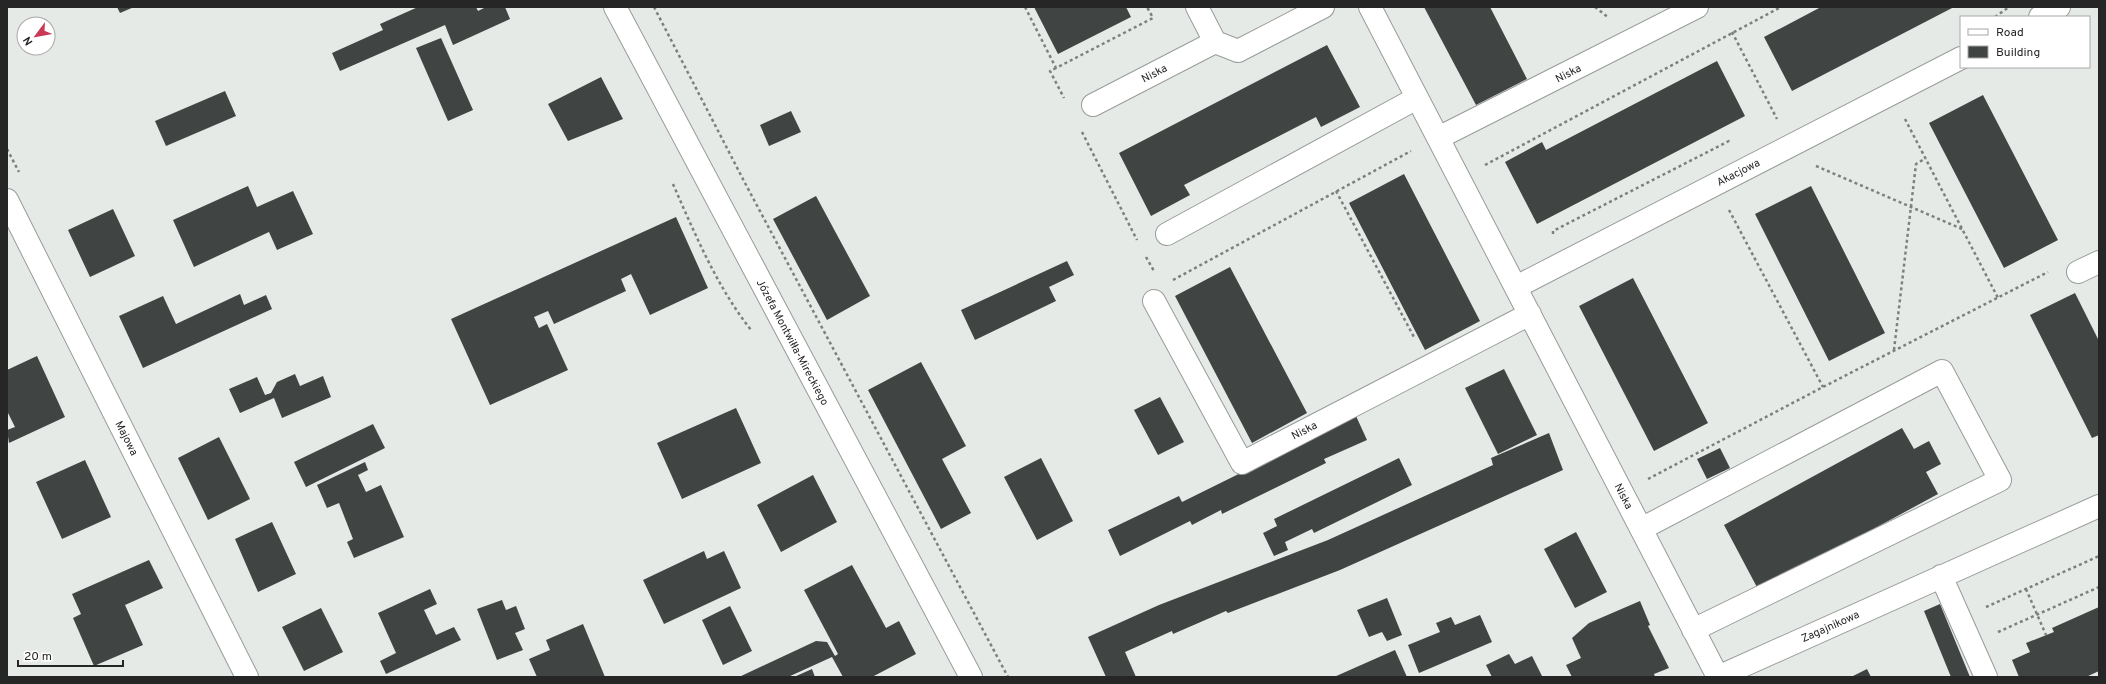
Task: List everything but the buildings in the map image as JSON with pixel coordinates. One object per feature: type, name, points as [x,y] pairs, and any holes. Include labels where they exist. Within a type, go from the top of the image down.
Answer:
[{"type":"street","name":"Józefa Montwiłła-Mireckiego","points":[[615,7],[971,677]]},
{"type":"street","points":[[1197,7],[1215,42],[1238,51],[1323,7]]},
{"type":"street","name":"Niska","points":[[1370,7],[1718,677]]},
{"type":"street","name":"Niska","points":[[1438,138],[1697,7]]},
{"type":"street","name":"Niska","points":[[1093,105],[1215,42]]},
{"type":"street","name":"Akacjowa","points":[[1516,287],[1960,59]]},
{"type":"street","points":[[1167,234],[1417,98]]},
{"type":"street","name":"Majowa","points":[[7,200],[247,677]]},
{"type":"street","points":[[2078,272],[2099,262]]},
{"type":"street","name":"Niska","points":[[1154,301],[1242,463],[1530,314]]},
{"type":"street","points":[[1642,530],[1942,371],[2000,480],[1693,630]]},
{"type":"street","name":"Zagajnikowa","points":[[1718,677],[2099,506]]},
{"type":"street","points":[[1941,576],[1986,677]]},
{"type":"path","points":[[654,7],[745,184],[1008,677]]},
{"type":"path","points":[[1025,7],[1056,68]]},
{"type":"path","points":[[1065,99],[1050,71],[1153,18],[1147,7]]},
{"type":"path","points":[[1458,128],[1478,168],[1781,7]]},
{"type":"path","points":[[1996,16],[2009,7]]},
{"type":"path","points":[[1732,32],[1777,121]]},
{"type":"path","points":[[1904,116],[1998,298]]},
{"type":"path","points":[[1079,127],[1140,246]]},
{"type":"path","points":[[1552,238],[1554,231],[1729,141],[1734,143]]},
{"type":"path","points":[[1169,282],[1413,150]]},
{"type":"path","points":[[1894,351],[1916,164],[1926,158]]},
{"type":"path","points":[[1810,164],[1962,229]]},
{"type":"path","points":[[1336,191],[1417,344]]},
{"type":"path","points":[[1728,208],[1823,387]]},
{"type":"path","points":[[1144,252],[1155,272]]},
{"type":"path","points":[[1663,518],[1644,481],[1823,387],[2052,270]]},
{"type":"path","points":[[1997,633],[2099,587]]},
{"type":"path","points":[[2026,589],[2046,635]]}]
